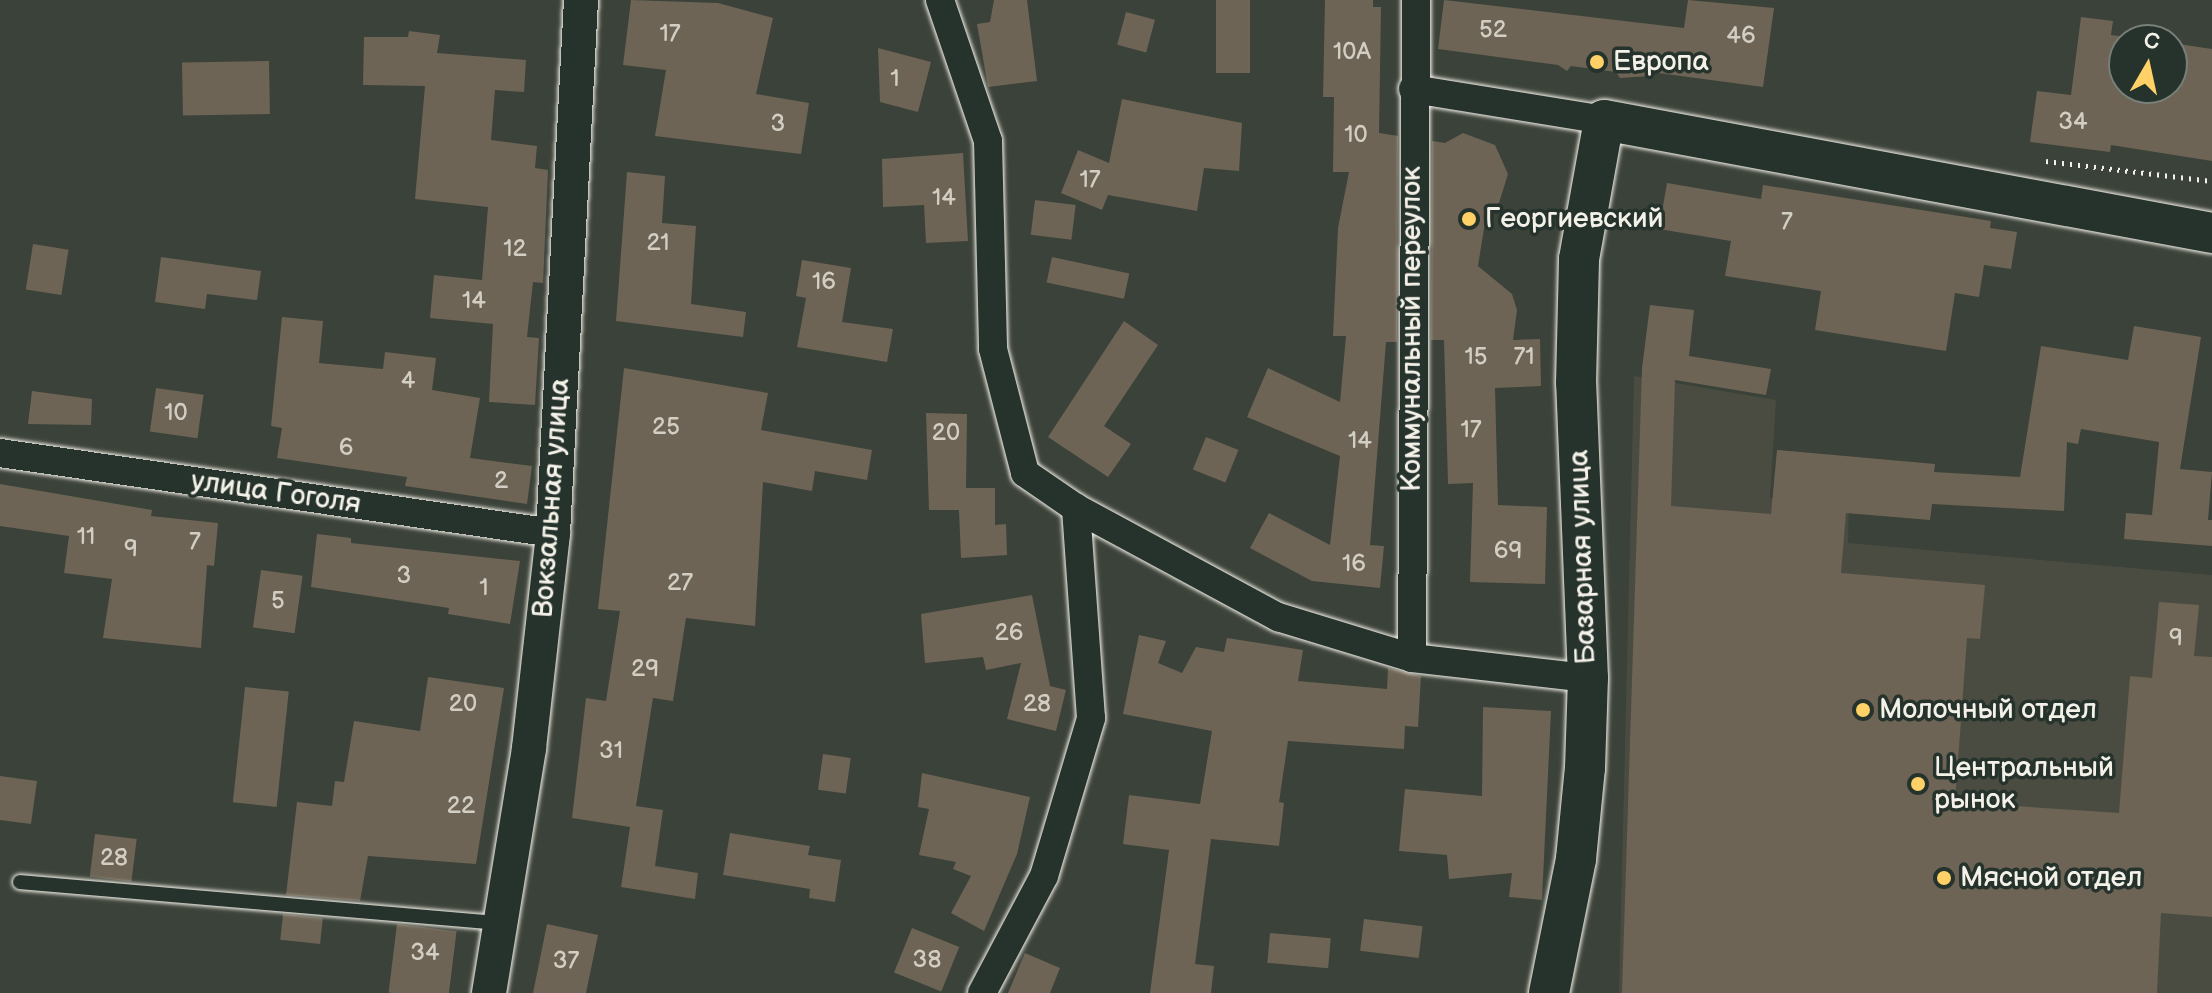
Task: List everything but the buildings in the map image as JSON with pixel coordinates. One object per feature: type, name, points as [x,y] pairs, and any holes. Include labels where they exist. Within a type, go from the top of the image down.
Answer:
[{"type":"main road","points":[[1604,120],[2212,233]]},
{"type":"main road","name":"Базарная улица","points":[[1549,993],[1576,859],[1588,678],[1576,383],[1578,290],[1604,120]]},
{"type":"street","name":"Вокзальная улица","points":[[489,993],[529,748],[553,533],[581,0]]},
{"type":"street","name":"Коммунальный переулок","points":[[1412,658],[1413,89],[1416,0]]},
{"type":"street","points":[[932,1],[988,141],[993,349],[1025,473],[1076,508],[1278,617],[1412,658],[1588,678]]},
{"type":"street","points":[[1413,89],[1604,120]]},
{"type":"street","name":"улица Гоголя","points":[[0,453],[553,533]]},
{"type":"street","points":[[982,993],[1044,876],[1091,718],[1076,508]]},
{"type":"lane","points":[[20,882],[501,923]]},
{"type":"shaded area","name":"Центральный рынок","points":[[1634,376],[1776,400],[1770,498],[1849,502],[1848,543],[2212,575],[2212,993],[1619,993]]},
{"type":"place","name":"Европа","points":[[1597,62]]},
{"type":"place","name":"Георгиевский","points":[[1469,219]]},
{"type":"place","name":"Молочный отдел","points":[[1863,710]]},
{"type":"place","name":"Центральный рынок","points":[[1918,784]]},
{"type":"place","name":"Мясной отдел","points":[[1944,878]]}]
